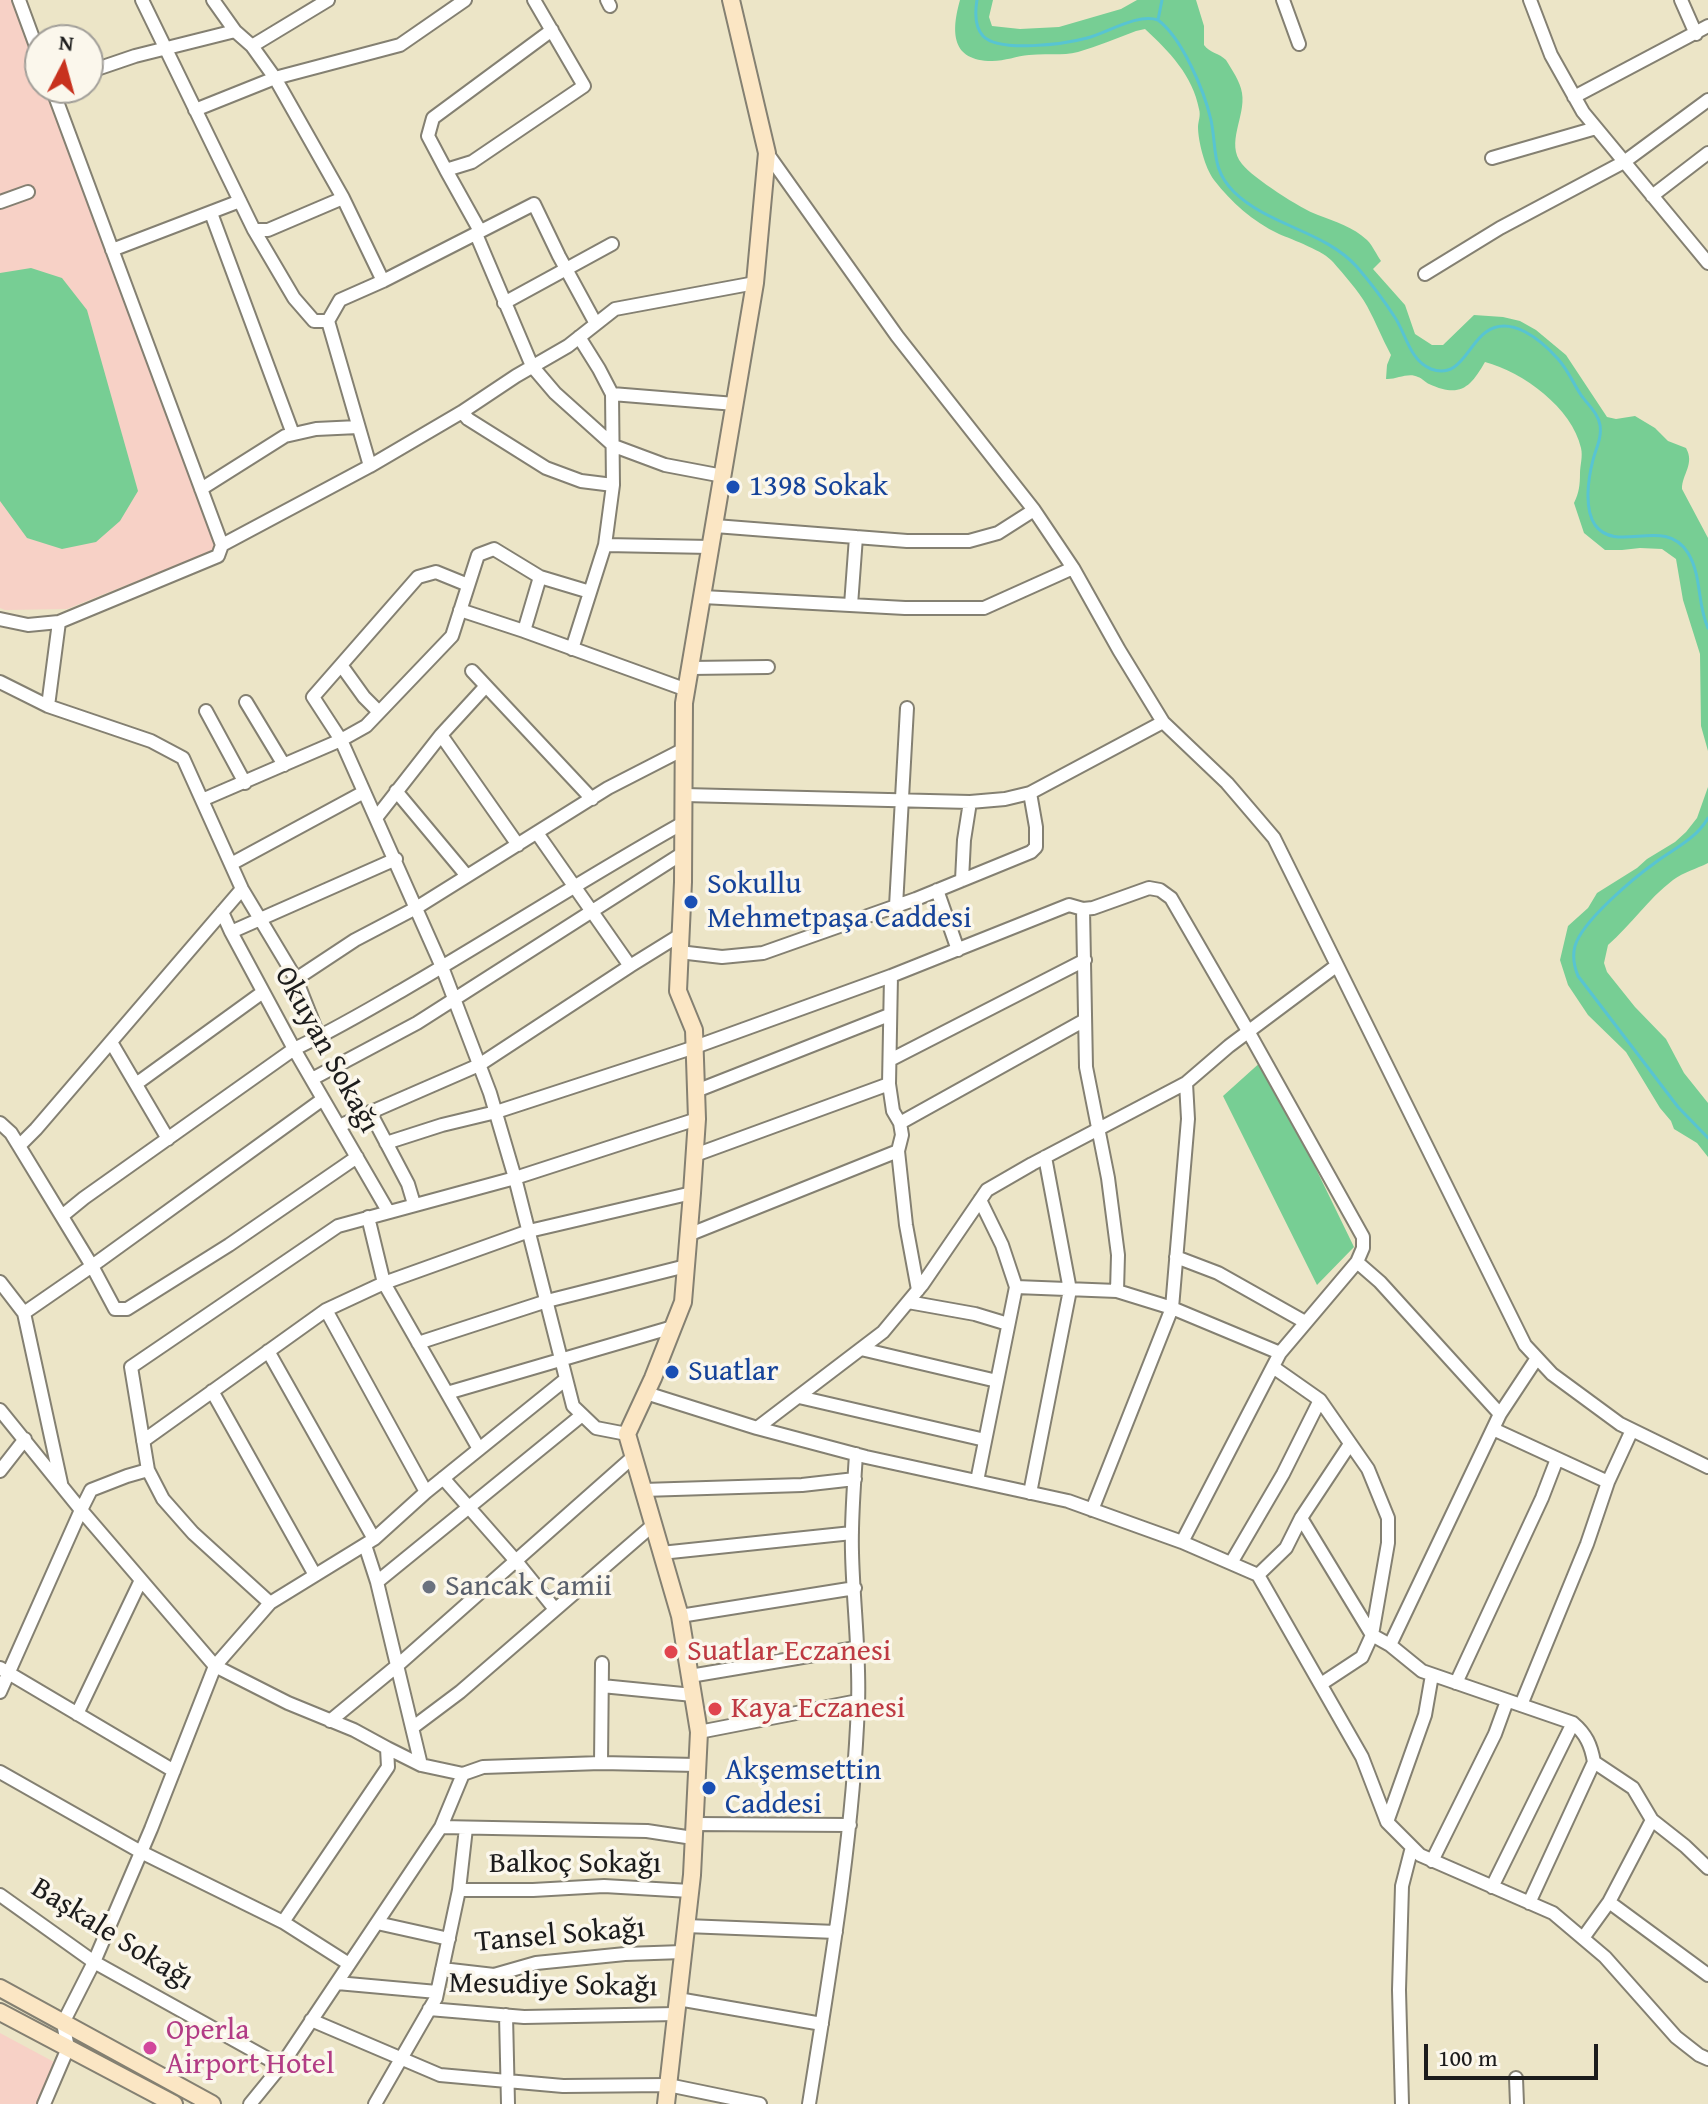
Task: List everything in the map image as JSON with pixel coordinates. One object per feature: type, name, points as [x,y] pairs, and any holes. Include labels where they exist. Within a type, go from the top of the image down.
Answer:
[{"type":"street","points":[[19,0],[28,24]]},
{"type":"street","points":[[142,0],[254,230],[294,298],[314,321],[328,321]]},
{"type":"street","points":[[214,0],[235,31],[252,46],[275,78],[343,198],[383,281]]},
{"type":"street","points":[[252,46],[328,0]]},
{"type":"street","points":[[195,110],[275,78],[400,45],[465,0]]},
{"type":"street","points":[[446,170],[472,162],[584,86],[534,0]]},
{"type":"street","points":[[666,2104],[690,1891],[699,1732],[680,1616],[627,1434],[683,1302],[695,1155],[694,1030],[678,991],[684,703],[755,283],[767,153],[731,0]]},
{"type":"street","points":[[1283,0],[1299,44]]},
{"type":"street","points":[[1681,0],[1696,34]]},
{"type":"street","points":[[1533,1],[1551,55],[1583,112],[1708,263]]},
{"type":"street","points":[[1574,97],[1708,26]]},
{"type":"street","points":[[552,30],[433,118],[428,136],[478,232],[504,303],[532,366],[555,393],[614,446],[665,465],[723,476]]},
{"type":"street","points":[[104,67],[235,31]]},
{"type":"street","points":[[1425,274],[1500,228],[1624,162],[1708,100]]},
{"type":"street","points":[[0,619],[28,625],[59,622],[218,556],[222,545],[58,104]]},
{"type":"street","points":[[1492,158],[1596,128]]},
{"type":"street","points":[[767,153],[897,336],[1034,510],[1073,568],[1163,722],[1227,783],[1274,838],[1525,1345],[1552,1374],[1620,1424],[1708,1467]]},
{"type":"street","points":[[1652,196],[1708,153]]},
{"type":"street","points":[[0,202],[28,192]]},
{"type":"street","points":[[254,230],[268,230],[343,198]]},
{"type":"street","points":[[112,250],[240,201]]},
{"type":"street","points":[[370,466],[328,321],[340,300],[534,204],[596,324]]},
{"type":"street","points":[[211,213],[293,434]]},
{"type":"street","points":[[504,303],[612,244]]},
{"type":"street","points":[[222,545],[370,466],[462,412],[568,346],[615,309],[755,283]]},
{"type":"street","points":[[572,649],[605,545],[613,485],[614,446],[612,394],[579,337]]},
{"type":"street","points":[[612,394],[735,404]]},
{"type":"street","points":[[462,412],[468,419],[546,468],[581,481],[613,485]]},
{"type":"street","points":[[201,489],[285,436],[316,429],[358,427]]},
{"type":"street","points":[[715,526],[907,541],[969,541],[998,533],[1034,510]]},
{"type":"street","points":[[851,605],[856,537]]},
{"type":"street","points":[[605,545],[711,547]]},
{"type":"street","points":[[202,800],[341,740],[366,726],[452,636],[478,555],[494,549],[540,577],[590,592]]},
{"type":"street","points":[[703,597],[984,608],[1073,568]]},
{"type":"street","points":[[468,585],[436,572],[418,577],[313,697],[341,740],[396,859],[479,1065],[515,1178],[573,1406],[596,1428],[627,1434]]},
{"type":"street","points":[[524,631],[540,577]]},
{"type":"street","points":[[460,610],[687,690]]},
{"type":"street","points":[[48,706],[59,622]]},
{"type":"street","points":[[341,665],[379,712]]},
{"type":"street","points":[[690,668],[768,667]]},
{"type":"street","points":[[472,671],[592,799]]},
{"type":"street","points":[[0,682],[48,706],[151,741],[183,758],[242,889],[296,979],[319,1037]]},
{"type":"street","points":[[376,818],[441,735],[486,686]]},
{"type":"street","points":[[246,702],[284,765]]},
{"type":"street","points":[[896,906],[907,708]]},
{"type":"street","points":[[206,711],[245,783]]},
{"type":"street","points":[[684,795],[970,802],[1005,799],[1030,793],[1163,722]]},
{"type":"street","points":[[441,735],[518,845]]},
{"type":"street","points":[[296,979],[355,940],[416,908],[592,799],[684,749]]},
{"type":"street","points":[[396,791],[467,876]]},
{"type":"street","points":[[231,864],[364,792]]},
{"type":"street","points":[[339,1126],[479,1065],[630,966],[680,944],[722,957],[763,953],[896,906],[1031,852],[1036,847],[1036,827],[1030,793]]},
{"type":"street","points":[[962,880],[970,802]]},
{"type":"street","points":[[62,1216],[294,1049],[442,967],[683,823]]},
{"type":"street","points":[[537,833],[630,966]]},
{"type":"street","points":[[312,1079],[417,1023],[683,853]]},
{"type":"street","points":[[231,932],[396,859]]},
{"type":"street","points":[[386,1143],[496,1112],[695,1047],[891,976],[1069,905],[1093,908],[1149,888],[1166,893],[1248,1031],[1363,1237],[1363,1248],[1357,1262],[1280,1353],[1182,1542]]},
{"type":"street","points":[[19,1146],[242,889]]},
{"type":"street","points":[[937,890],[958,950]]},
{"type":"street","points":[[1083,909],[1086,1067],[1108,1178],[1118,1255],[1117,1291]]},
{"type":"street","name":"Okuyan Sokağı","points":[[222,912],[294,1049],[388,1211]]},
{"type":"street","points":[[890,1060],[1085,960]]},
{"type":"street","points":[[757,1428],[883,1332],[918,1290],[987,1190],[1186,1083],[1248,1031],[1336,966]]},
{"type":"street","points":[[891,976],[889,1084],[893,1111],[902,1135],[898,1151],[907,1234],[918,1290]]},
{"type":"street","points":[[136,1084],[263,992]]},
{"type":"street","points":[[696,1091],[889,1015]]},
{"type":"street","points":[[900,1123],[1085,1020]]},
{"type":"street","points":[[111,1042],[168,1139]]},
{"type":"street","points":[[1092,1510],[1172,1308],[1188,1119],[1186,1083]]},
{"type":"street","points":[[695,1155],[889,1084]]},
{"type":"street","points":[[24,1313],[323,1099]]},
{"type":"street","points":[[370,1112],[408,1184],[414,1204]]},
{"type":"street","points":[[270,1603],[193,1533],[163,1499],[148,1470],[131,1367],[338,1226],[515,1178],[697,1119]]},
{"type":"street","points":[[0,1123],[11,1133],[115,1309],[127,1309],[229,1245],[357,1157]]},
{"type":"street","points":[[688,1235],[898,1151]]},
{"type":"street","points":[[1030,1493],[1070,1290],[1045,1157]]},
{"type":"street","points":[[143,1441],[326,1310],[384,1283],[529,1231],[692,1193]]},
{"type":"street","points":[[977,1481],[1016,1287],[1002,1245],[980,1200]]},
{"type":"street","points":[[368,1217],[384,1283],[479,1449]]},
{"type":"street","points":[[1176,1257],[1218,1273],[1305,1322]]},
{"type":"street","points":[[1357,1262],[1380,1282],[1500,1414]]},
{"type":"street","points":[[418,1343],[547,1301],[686,1266]]},
{"type":"street","points":[[0,1282],[24,1313],[62,1486]]},
{"type":"street","points":[[1016,1287],[1117,1291],[1172,1308],[1280,1353]]},
{"type":"street","points":[[908,1302],[975,1314],[1008,1324]]},
{"type":"street","points":[[326,1310],[426,1492]]},
{"type":"street","points":[[447,1393],[673,1327]]},
{"type":"street","points":[[861,1349],[997,1381]]},
{"type":"street","points":[[268,1351],[369,1542],[421,1765]]},
{"type":"street","points":[[1390,1645],[1500,1414],[1537,1358]]},
{"type":"street","points":[[1273,1367],[1320,1400],[1368,1469],[1388,1518],[1388,1543],[1372,1635],[1362,1657],[1321,1684]]},
{"type":"street","points":[[44,2104],[68,2048],[63,2023],[94,1962],[141,1852],[215,1666],[270,1603],[369,1542],[566,1379]]},
{"type":"street","points":[[212,1391],[315,1575]]},
{"type":"street","points":[[646,1393],[757,1428],[856,1454],[1068,1501],[1182,1542],[1258,1575],[1362,1757],[1387,1822],[1420,1855],[1553,1913],[1605,1957],[1676,2037],[1708,2059]]},
{"type":"street","points":[[799,1397],[985,1440]]},
{"type":"street","points":[[1231,1563],[1283,1474],[1320,1400]]},
{"type":"street","points":[[0,1410],[215,1666],[288,1703],[354,1730],[421,1765],[463,1774],[483,1767],[601,1763],[697,1765]]},
{"type":"street","points":[[377,1582],[582,1415]]},
{"type":"street","points":[[1493,1429],[1608,1482]]},
{"type":"street","points":[[1521,1705],[1587,1544],[1608,1482],[1632,1430]]},
{"type":"street","points":[[0,1471],[25,1439]]},
{"type":"street","points":[[1258,1575],[1286,1548],[1301,1518],[1350,1444]]},
{"type":"street","points":[[809,2104],[850,1825],[858,1701],[852,1533],[856,1454]]},
{"type":"street","points":[[330,1721],[398,1665],[633,1457]]},
{"type":"street","points":[[1456,1683],[1557,1459]]},
{"type":"street","points":[[0,1692],[4,1670],[91,1490],[148,1470]]},
{"type":"street","points":[[443,1478],[554,1608]]},
{"type":"street","points":[[643,1490],[802,1485],[855,1479]]},
{"type":"street","points":[[1301,1518],[1372,1635],[1390,1645],[1422,1671],[1573,1723],[1584,1733],[1594,1762],[1529,1903]]},
{"type":"street","points":[[412,1728],[460,1692],[653,1525]]},
{"type":"street","points":[[661,1553],[852,1533]]},
{"type":"street","points":[[77,1714],[141,1580]]},
{"type":"street","points":[[680,1616],[855,1588]]},
{"type":"street","points":[[690,1676],[856,1648]]},
{"type":"street","points":[[601,1763],[602,1663]]},
{"type":"street","points":[[4,1670],[174,1771]]},
{"type":"street","points":[[1387,1822],[1425,1715],[1432,1675]]},
{"type":"street","points":[[602,1686],[693,1695]]},
{"type":"street","points":[[699,1732],[858,1701]]},
{"type":"street","points":[[1432,1861],[1495,1734],[1507,1701]]},
{"type":"street","points":[[1492,1887],[1573,1723]]},
{"type":"street","points":[[283,1922],[388,1767],[387,1748]]},
{"type":"street","points":[[1594,1762],[1633,1788],[1652,1820],[1708,1868]]},
{"type":"street","points":[[0,1772],[141,1852],[283,1922],[349,1964]]},
{"type":"street","points":[[250,2104],[281,2066],[441,1827],[463,1774]]},
{"type":"street","points":[[1583,1938],[1609,1902],[1652,1820]]},
{"type":"street","points":[[441,1827],[694,1831],[850,1825]]},
{"type":"street","points":[[375,2104],[437,1992],[459,1890],[466,1828]]},
{"type":"street","points":[[1402,2104],[1399,1990],[1402,1886],[1412,1847]]},
{"type":"street","name":"Balkoç Sokağı","points":[[459,1890],[604,1886],[690,1891]]},
{"type":"street","name":"Başkale Sokağı","points":[[0,1895],[94,1962],[281,2066]]},
{"type":"street","points":[[1609,1902],[1708,1975]]},
{"type":"street","points":[[377,1923],[449,1939]]},
{"type":"street","points":[[686,1926],[836,1932]]},
{"type":"street","name":"Tansel Sokağı","points":[[442,1969],[494,1975],[536,1963],[683,1952]]},
{"type":"street","points":[[337,1983],[437,1992]]},
{"type":"street","points":[[0,1988],[212,2104]]},
{"type":"street","name":"Mesudiye Sokağı","points":[[429,2009],[524,2017],[677,2006],[822,2024]]},
{"type":"street","points":[[0,2012],[174,2104]]},
{"type":"street","points":[[506,2015],[508,2104]]},
{"type":"street","points":[[311,2020],[440,2075],[563,2086],[668,2085],[760,2104]]},
{"type":"street","points":[[1516,2078],[1517,2104]]},
{"type":"shaded area","points":[[0,0],[12,0],[24,32],[24,104],[51,104],[215,538],[214,550],[67,609],[0,608]]},
{"type":"shaded area","points":[[0,2033],[56,2063],[38,2104],[0,2104]]},
{"type":"green space","points":[[960,0],[993,0],[989,17],[992,26],[1020,29],[1059,27],[1121,9],[1137,0],[1196,0],[1204,26],[1204,45],[1226,60],[1241,89],[1235,147],[1242,164],[1289,200],[1362,235],[1381,261],[1373,269],[1405,305],[1415,334],[1432,345],[1443,345],[1474,315],[1520,321],[1566,355],[1607,417],[1635,416],[1655,428],[1668,441],[1686,448],[1689,464],[1682,489],[1708,538],[1708,751],[1701,726],[1700,654],[1683,600],[1676,559],[1662,549],[1605,550],[1584,533],[1574,503],[1579,485],[1581,448],[1568,419],[1557,406],[1530,383],[1485,362],[1469,384],[1456,390],[1440,388],[1414,376],[1386,379],[1391,355],[1363,300],[1333,262],[1251,217],[1214,180],[1201,147],[1198,127],[1200,112],[1186,75],[1145,29],[1072,53],[1029,55],[997,61],[978,60],[961,50],[957,42],[955,23]]},
{"type":"green space","points":[[31,268],[62,278],[87,310],[138,491],[120,521],[96,542],[62,549],[27,538],[0,501],[0,273]]},
{"type":"green space","points":[[1708,787],[1708,863],[1677,877],[1664,887],[1608,945],[1604,963],[1607,972],[1635,1007],[1666,1039],[1684,1073],[1708,1103],[1708,1157],[1697,1143],[1674,1129],[1626,1052],[1588,1015],[1568,985],[1560,960],[1568,926],[1588,908],[1597,893],[1686,832],[1697,818]]},
{"type":"green space","points":[[1263,1060],[1354,1247],[1317,1285],[1223,1096]]},
{"type":"waterway","points":[[977,0],[976,19],[983,36],[991,41],[1017,46],[1064,43],[1132,21],[1158,20],[1183,52],[1203,94],[1211,120],[1218,167],[1227,183],[1248,204],[1329,245],[1357,267],[1381,297],[1413,353],[1424,365],[1431,369],[1449,370],[1463,359],[1480,337],[1496,327],[1516,328],[1544,345],[1562,363],[1599,421],[1600,434],[1588,494],[1589,511],[1595,525],[1604,533],[1616,537],[1654,535],[1678,542],[1692,562],[1708,628]]},
{"type":"waterway","points":[[1158,20],[1162,0]]},
{"type":"waterway","points":[[1708,818],[1691,837],[1635,878],[1598,912],[1580,936],[1574,958],[1578,976],[1678,1107],[1708,1138]]},
{"type":"place","name":"1398 Sokak","points":[[733,487]]},
{"type":"place","name":"Sokullu Mehmetpaşa Caddesi","points":[[691,902]]},
{"type":"place","name":"Suatlar","points":[[672,1372]]},
{"type":"place","name":"Sancak Camii","points":[[429,1587]]},
{"type":"place","name":"Suatlar Eczanesi","points":[[671,1652]]},
{"type":"place","name":"Kaya Eczanesi","points":[[715,1709]]},
{"type":"place","name":"Akşemsettin Caddesi","points":[[709,1788]]},
{"type":"place","name":"Operla Airport Hotel","points":[[150,2048]]}]
